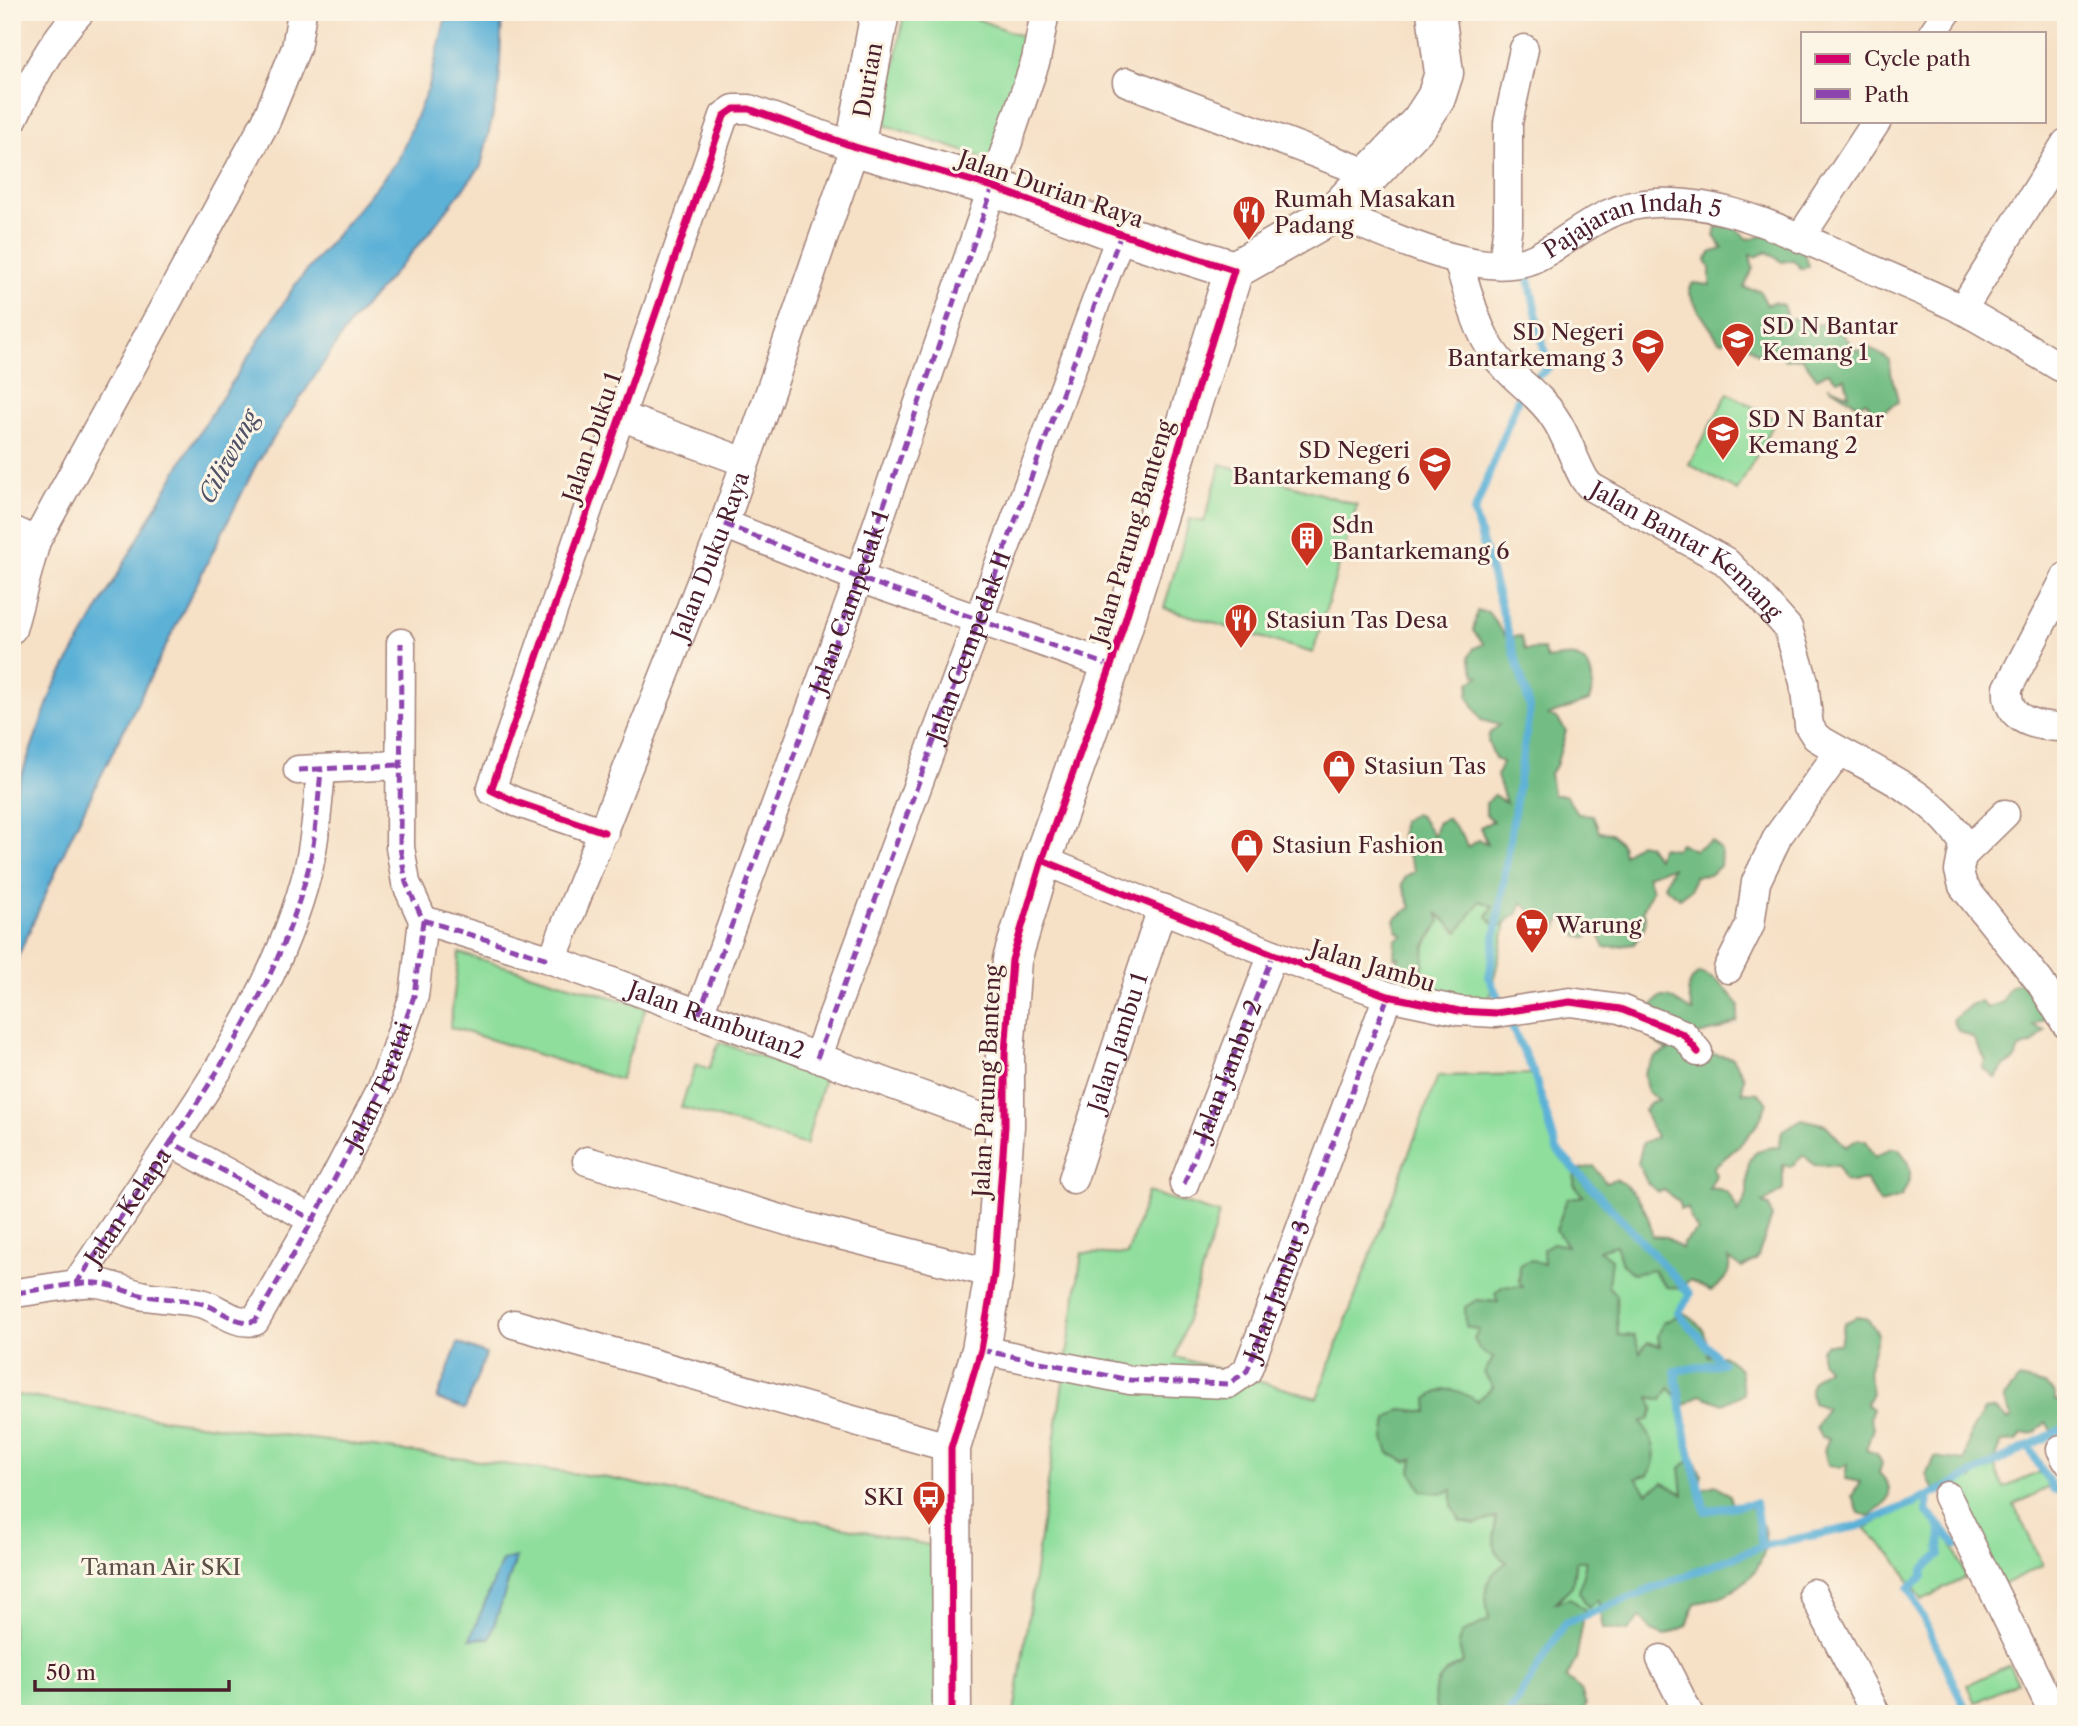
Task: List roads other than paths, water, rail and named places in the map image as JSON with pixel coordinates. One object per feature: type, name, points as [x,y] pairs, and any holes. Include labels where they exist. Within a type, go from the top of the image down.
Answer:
[{"type":"street","points":[[12,121],[34,76],[65,28],[80,12]]},
{"type":"street","name":"Durian","points":[[855,147],[880,12]]},
{"type":"street","name":"Jalan Campedak 1","points":[[699,1014],[859,578],[1036,60],[1045,12]]},
{"type":"street","points":[[1234,270],[1334,213],[1421,121],[1436,98],[1444,73],[1436,12]]},
{"type":"street","points":[[1934,32],[1947,12]]},
{"type":"street","points":[[12,629],[24,535],[265,121],[296,48],[297,15]]},
{"type":"street","points":[[1334,213],[1458,261],[1518,261],[1508,224],[1508,123],[1524,49]]},
{"type":"street","points":[[1127,82],[1373,174]]},
{"type":"street","name":"Jalan Duku 1","points":[[604,832],[516,802],[491,790],[724,116],[734,109],[749,110],[855,147]]},
{"type":"street","points":[[1800,238],[1876,122]]},
{"type":"street","points":[[1962,310],[2066,143]]},
{"type":"street","name":"Jalan Durian Raya","points":[[855,147],[993,187],[1121,234],[1234,270]]},
{"type":"street","name":"Jalan Duku Raya","points":[[552,960],[724,524],[855,147]]},
{"type":"street","name":"Pajajaran Indah 5","points":[[1518,261],[1588,222],[1620,208],[1653,202],[1709,205],[1800,238],[1962,310],[2060,367],[2066,366]]},
{"type":"street","name":"Jalan Cempedak II","points":[[817,1058],[981,622],[1121,234]]},
{"type":"street","name":"Jalan Bantar Kemang","points":[[1458,261],[1481,331],[1505,368],[1529,388],[1555,418],[1591,487],[1725,561],[1788,628],[1804,682],[1809,726],[1816,737],[1894,780],[1940,815],[1960,836],[1965,853]]},
{"type":"street","name":"Jalan Parung Banteng","points":[[952,1714],[951,1448],[981,1350],[993,1274],[1005,1126],[1005,1053],[1012,960],[1042,860],[1111,666],[1234,270]]},
{"type":"street","points":[[620,416],[745,462]]},
{"type":"street","points":[[724,524],[859,578],[1111,666]]},
{"type":"street","points":[[2066,577],[2008,688],[2007,699],[2012,711],[2024,721],[2036,725],[2066,727]]},
{"type":"street","points":[[401,643],[400,847],[406,883],[423,920]]},
{"type":"street","points":[[1728,970],[1750,925],[1756,882],[1778,836],[1839,752]]},
{"type":"street","points":[[171,1142],[226,1062],[289,928],[309,865],[309,770],[400,765]]},
{"type":"street","points":[[2005,814],[1965,853],[1959,871],[1963,886],[2040,982],[2066,1024]]},
{"type":"street","name":"Jalan Jambu","points":[[1042,860],[1273,954],[1388,996],[1459,1011],[1496,1013],[1570,1002],[1620,1009],[1683,1034],[1698,1052]]},
{"type":"street","name":"Jalan Jambu 1","points":[[1073,1179],[1162,908]]},
{"type":"street","name":"Jalan Rambutan2","points":[[423,920],[552,960],[1005,1126]]},
{"type":"street","name":"Jalan Teratai","points":[[76,1284],[96,1280],[141,1295],[201,1303],[244,1323],[255,1321],[313,1220],[382,1088],[414,996],[423,920]]},
{"type":"street","name":"Jalan Jambu 2","points":[[1184,1184],[1273,954]]},
{"type":"street","name":"Jalan Jambu 3","points":[[981,1350],[1130,1380],[1227,1384],[1247,1371],[1388,996]]},
{"type":"street","name":"Jalan Kelapa","points":[[16,1293],[76,1284],[171,1142],[313,1220]]},
{"type":"street","points":[[587,1161],[804,1226],[993,1274]]},
{"type":"street","points":[[514,1324],[951,1448]]},
{"type":"street","points":[[1947,1496],[2054,1714]]},
{"type":"street","points":[[1814,1593],[1876,1714]]},
{"type":"street","points":[[1661,1659],[1689,1714]]},
{"type":"water","name":"Ciliwung","points":[[447,12],[502,12],[499,88],[481,166],[423,240],[351,322],[257,463],[74,830],[12,970],[12,801],[53,689],[190,447],[295,285],[398,160],[429,86]]},
{"type":"water","points":[[458,1343],[486,1354],[465,1409],[437,1399]]},
{"type":"water","points":[[516,1558],[490,1638],[470,1639],[502,1561]]},
{"type":"waterway","points":[[1518,228],[1548,368],[1530,382]]},
{"type":"waterway","points":[[1521,391],[1474,513],[1530,708],[1489,978],[1534,1074],[1557,1150],[1690,1294],[1678,1313],[1722,1363],[1675,1371],[1687,1440],[1705,1511],[1755,1503],[1762,1546]]},
{"type":"waterway","points":[[1509,1714],[1565,1623],[1762,1546],[1859,1526],[1929,1496],[2066,1427]]},
{"type":"waterway","points":[[2028,1446],[2053,1489],[2066,1494]]},
{"type":"waterway","points":[[1952,1484],[1966,1497],[1967,1517]]},
{"type":"waterway","points":[[1929,1496],[1926,1511],[1957,1545]]},
{"type":"waterway","points":[[1941,1527],[1940,1554],[1923,1570],[1923,1576],[1909,1588],[1968,1714]]},
{"type":"place","name":"Rumah Masakan Padang","points":[[1249,242]]},
{"type":"place","name":"SD N Bantar Kemang 1","points":[[1738,369]]},
{"type":"place","name":"SD Negeri Bantarkemang 3","points":[[1648,375]]},
{"type":"place","name":"SD N Bantar Kemang 2","points":[[1723,462]]},
{"type":"place","name":"SD Negeri Bantarkemang 6","points":[[1435,493]]},
{"type":"place","name":"Sdn Bantarkemang 6","points":[[1307,568]]},
{"type":"place","name":"Stasiun Tas Desa","points":[[1241,650]]},
{"type":"place","name":"Stasiun Tas","points":[[1339,796]]},
{"type":"place","name":"Stasiun Fashion","points":[[1247,875]]},
{"type":"place","name":"Warung","points":[[1532,955]]},
{"type":"place","name":"SKI","points":[[929,1527]]},
{"type":"park label","name":"Taman Air SKI","points":[[161,1567]]}]
